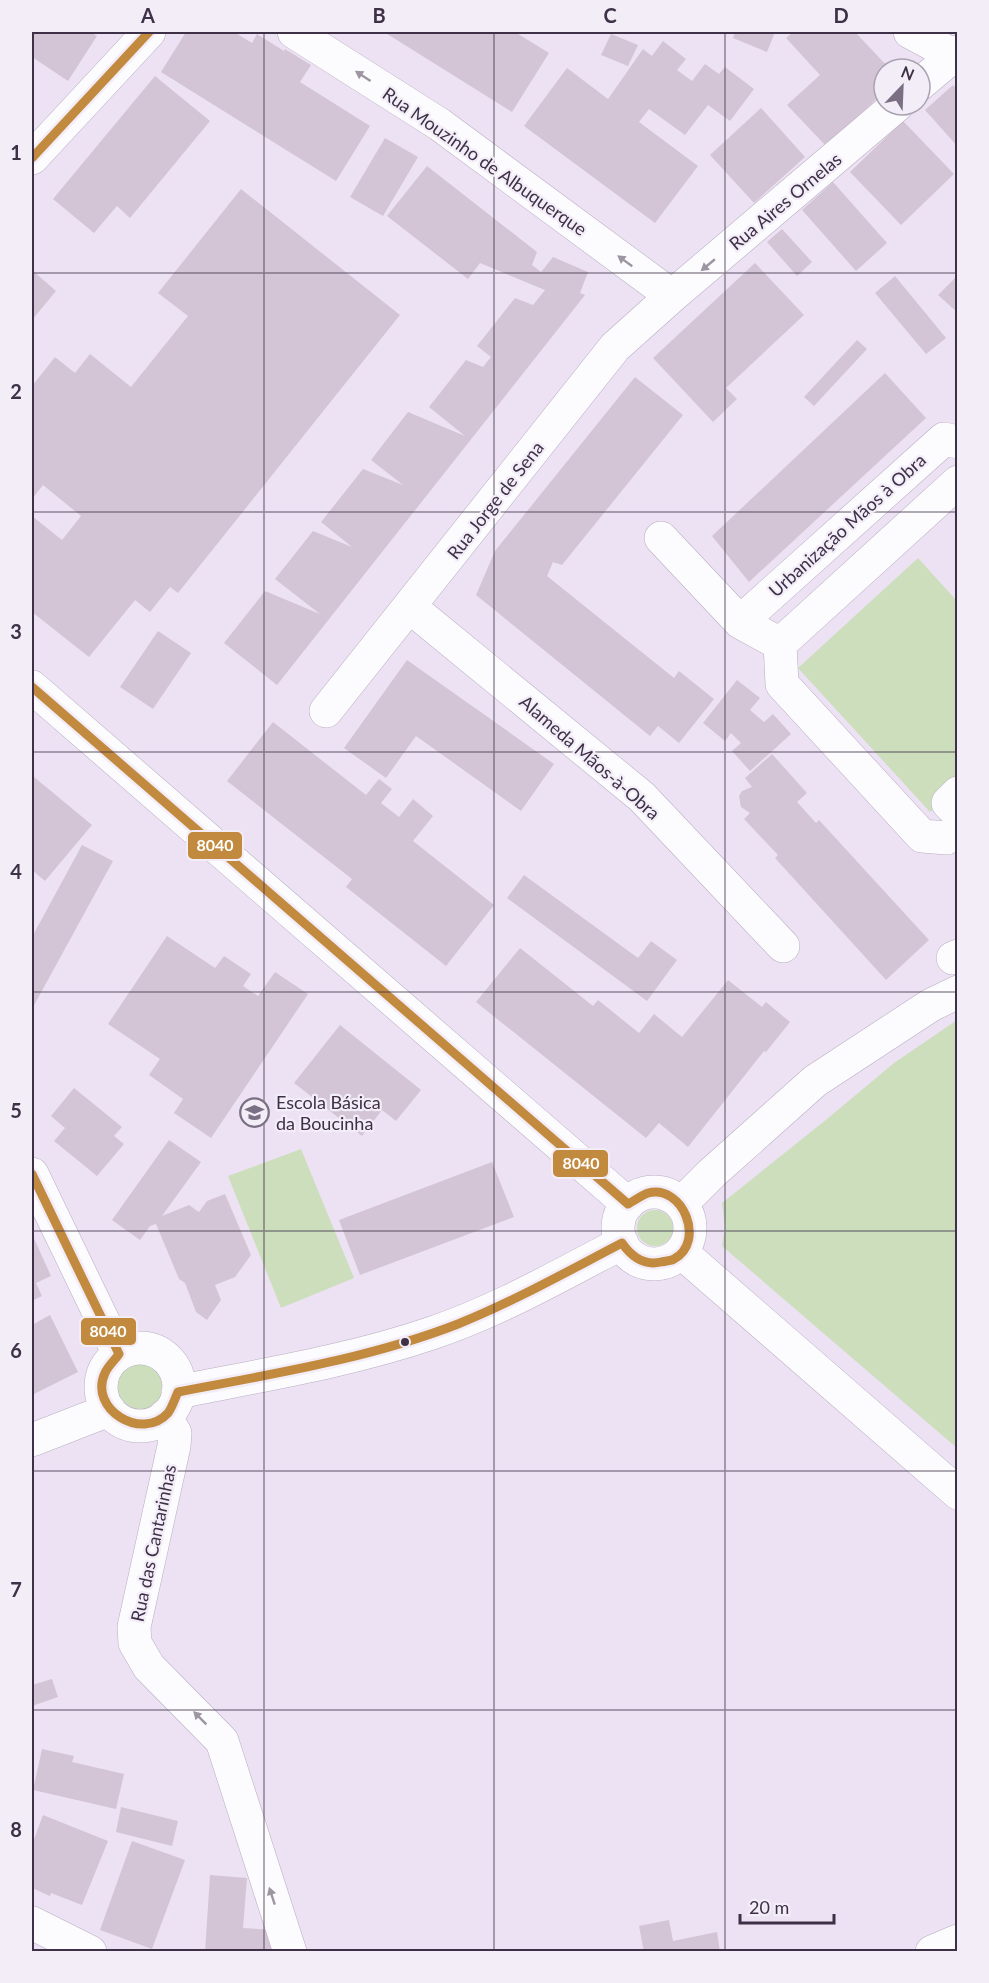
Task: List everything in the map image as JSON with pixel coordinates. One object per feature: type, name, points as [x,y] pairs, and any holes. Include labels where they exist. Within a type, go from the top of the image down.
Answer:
[{"type":"street","points":[[32,158],[149,32]]},
{"type":"street","name":"Rua Mouzinho de Albuquerque","points":[[294,32],[439,124],[672,296]]},
{"type":"street","points":[[910,32],[956,56],[932,75]]},
{"type":"street","name":"Rua Aires Ornelas","points":[[672,296],[883,117]]},
{"type":"street","name":"Rua Jorge de Sena","points":[[326,711],[615,347],[672,296]]},
{"type":"street","name":"Urbanização Mãos à Obra","points":[[740,622],[944,439],[957,442]]},
{"type":"street","points":[[780,644],[957,482]]},
{"type":"street","points":[[661,538],[740,622],[780,644]]},
{"type":"street","name":"Alameda Mãos-à-Obra","points":[[410,607],[642,797],[783,946]]},
{"type":"street","points":[[780,644],[782,684],[922,836],[955,832],[948,803],[957,793]]},
{"type":"street","points":[[32,687],[628,1204]]},
{"type":"street","points":[[681,1204],[712,1173],[815,1081],[931,1005],[957,992]]},
{"type":"street","points":[[32,1174],[119,1354]]},
{"type":"street","points":[[660,1192],[671,1196],[681,1204],[690,1223],[690,1233],[687,1244],[681,1252],[661,1263],[638,1260],[628,1253],[622,1243],[618,1222],[628,1204],[637,1196],[660,1192]]},
{"type":"street","points":[[172,1404],[179,1381],[175,1370],[161,1354],[151,1349],[129,1349],[119,1354],[109,1363],[103,1374],[101,1386],[103,1398],[109,1410],[118,1419],[129,1424],[148,1424],[172,1404],[433,1333],[488,1311],[622,1243]]},
{"type":"street","points":[[681,1252],[957,1493]]},
{"type":"street","name":"Rua das Cantarinhas","points":[[172,1404],[174,1446],[134,1627],[135,1643],[149,1666],[222,1741],[290,1952]]},
{"type":"street","points":[[32,1440],[109,1410]]},
{"type":"street","points":[[32,1923],[90,1952]]},
{"type":"street","points":[[932,1952],[957,1941]]},
{"type":"green space","points":[[918,558],[957,601],[957,786],[930,812],[798,668]]},
{"type":"green space","points":[[957,1020],[957,1448],[722,1246],[725,1226],[722,1203],[894,1063]]},
{"type":"green space","points":[[301,1149],[354,1278],[281,1308],[228,1176]]},
{"type":"green space","points":[[655,1210],[668,1215],[673,1228],[668,1241],[655,1246],[642,1241],[637,1228],[642,1215]]},
{"type":"green space","points":[[136,1360],[146,1360],[156,1364],[164,1372],[168,1387],[164,1402],[156,1410],[146,1414],[136,1414],[126,1410],[118,1402],[114,1392],[114,1382],[118,1372],[126,1364]]},
{"type":"building","points":[[32,32],[90,32],[97,36],[68,81],[32,57]]},
{"type":"building","points":[[186,32],[234,32],[252,43],[257,34],[311,65],[300,82],[370,126],[336,181],[161,72]]},
{"type":"building","points":[[384,32],[515,32],[549,53],[512,112]]},
{"type":"building","points":[[735,32],[775,32],[767,52],[733,38]]},
{"type":"building","points":[[793,32],[855,32],[879,57],[872,57],[872,103],[826,146],[787,105],[820,75],[786,38]]},
{"type":"building","points":[[611,34],[638,45],[628,66],[601,55]]},
{"type":"building","points":[[663,41],[686,59],[677,70],[692,81],[705,64],[719,74],[725,67],[754,89],[730,121],[708,105],[685,135],[649,109],[639,122],[698,166],[655,223],[524,126],[567,68],[608,99],[643,49],[652,56]]},
{"type":"building","points":[[155,76],[210,121],[130,218],[117,206],[94,233],[53,199]]},
{"type":"building","points":[[953,85],[958,90],[958,147],[931,117],[932,104]]},
{"type":"building","points":[[761,108],[805,157],[754,203],[710,155]]},
{"type":"building","points":[[903,121],[954,174],[901,225],[850,172]]},
{"type":"building","points":[[385,138],[418,157],[383,216],[350,197]]},
{"type":"building","points":[[427,166],[537,252],[532,265],[541,272],[553,257],[588,272],[580,293],[585,295],[277,685],[224,643],[265,591],[320,614],[275,579],[313,531],[352,547],[321,522],[363,469],[403,485],[371,460],[408,412],[465,436],[429,407],[466,360],[483,367],[491,357],[477,346],[515,298],[533,305],[545,290],[480,263],[468,279],[387,216]]},
{"type":"building","points":[[833,182],[887,243],[856,271],[802,210]]},
{"type":"building","points":[[241,189],[400,315],[178,593],[170,587],[150,612],[135,600],[89,657],[32,612],[32,516],[62,540],[81,516],[43,485],[32,499],[32,386],[55,357],[75,373],[90,354],[131,387],[188,316],[158,293]]},
{"type":"building","points":[[782,229],[812,262],[797,276],[767,242]]},
{"type":"building","points":[[755,263],[804,315],[726,388],[737,399],[713,422],[653,358]]},
{"type":"building","points":[[32,270],[56,291],[32,320]]},
{"type":"building","points":[[958,275],[958,313],[938,295]]},
{"type":"building","points":[[895,276],[946,338],[926,354],[875,293]]},
{"type":"building","points":[[857,340],[867,349],[814,406],[804,397]]},
{"type":"building","points":[[885,373],[926,418],[749,582],[712,536]]},
{"type":"building","points":[[635,377],[683,415],[562,565],[553,562],[547,576],[674,678],[679,671],[714,699],[679,743],[658,726],[650,736],[476,595],[495,551]]},
{"type":"building","points":[[158,631],[191,653],[153,709],[120,687]]},
{"type":"building","points":[[407,660],[554,764],[521,811],[416,736],[386,778],[344,748]]},
{"type":"building","points":[[737,680],[760,698],[750,710],[764,722],[773,714],[791,734],[750,771],[732,751],[741,743],[731,733],[725,741],[703,723]]},
{"type":"building","points":[[273,722],[366,795],[379,779],[392,789],[381,803],[399,817],[413,799],[433,816],[413,841],[494,905],[446,966],[346,887],[352,879],[227,781]]},
{"type":"building","points":[[772,754],[807,793],[797,802],[816,823],[819,820],[929,940],[886,980],[775,858],[778,855],[744,819],[750,813],[741,807],[739,796],[742,791],[752,787],[745,778]]},
{"type":"building","points":[[34,777],[92,825],[45,881],[32,870],[32,781]]},
{"type":"building","points":[[82,845],[113,861],[32,1009],[32,937]]},
{"type":"building","points":[[524,875],[638,958],[651,941],[677,960],[647,1001],[507,898]]},
{"type":"building","points":[[167,936],[215,968],[224,956],[251,974],[243,986],[258,996],[275,972],[308,994],[211,1138],[174,1113],[183,1099],[149,1075],[160,1059],[108,1024]]},
{"type":"building","points":[[520,948],[593,1006],[598,1000],[639,1033],[654,1014],[682,1037],[728,980],[762,1007],[766,1002],[790,1022],[766,1052],[764,1051],[688,1147],[659,1123],[646,1138],[476,1002]]},
{"type":"building","points":[[340,1025],[421,1090],[396,1121],[382,1110],[362,1136],[294,1083]]},
{"type":"building","points":[[74,1088],[122,1127],[114,1136],[124,1144],[97,1176],[54,1141],[65,1128],[51,1116]]},
{"type":"building","points":[[169,1140],[201,1162],[162,1216],[189,1205],[199,1212],[207,1201],[225,1194],[251,1255],[235,1277],[215,1285],[221,1300],[207,1320],[196,1312],[185,1283],[179,1279],[156,1224],[150,1226],[140,1240],[112,1220]]},
{"type":"building","points":[[492,1162],[514,1217],[360,1275],[339,1220]]},
{"type":"building","points":[[32,1234],[51,1276],[36,1283],[42,1296],[32,1301]]},
{"type":"building","points":[[50,1315],[78,1372],[32,1395],[32,1325]]},
{"type":"building","points":[[52,1679],[58,1697],[32,1706],[32,1685]]},
{"type":"building","points":[[42,1749],[74,1756],[72,1762],[124,1774],[116,1809],[33,1790]]},
{"type":"building","points":[[121,1807],[178,1821],[172,1846],[116,1832]]},
{"type":"building","points":[[43,1815],[108,1841],[82,1905],[32,1888],[32,1845]]},
{"type":"building","points":[[132,1841],[185,1860],[152,1949],[100,1930]]},
{"type":"building","points":[[210,1875],[247,1878],[243,1928],[273,1930],[271,1952],[205,1952]]},
{"type":"building","points":[[669,1920],[673,1941],[717,1932],[720,1952],[644,1952],[639,1926]]},
{"type":"transit line","name":"8040","points":[[32,158],[149,32]]},
{"type":"transit line","name":"8040","points":[[32,687],[628,1204],[648,1193],[660,1193],[671,1197],[680,1205],[686,1216],[689,1228],[688,1240],[684,1251],[673,1260],[649,1263],[634,1256],[622,1243]]},
{"type":"transit line","name":"8040","points":[[32,1174],[119,1354],[106,1370],[102,1386],[104,1399],[120,1417],[132,1423],[145,1424],[157,1421],[168,1413],[178,1392]]},
{"type":"transit line","name":"8040","points":[[178,1392],[355,1356],[424,1336],[500,1306],[622,1243]]},
{"type":"place","name":"Escola Básica da Boucinha","points":[[255,1112]]}]
